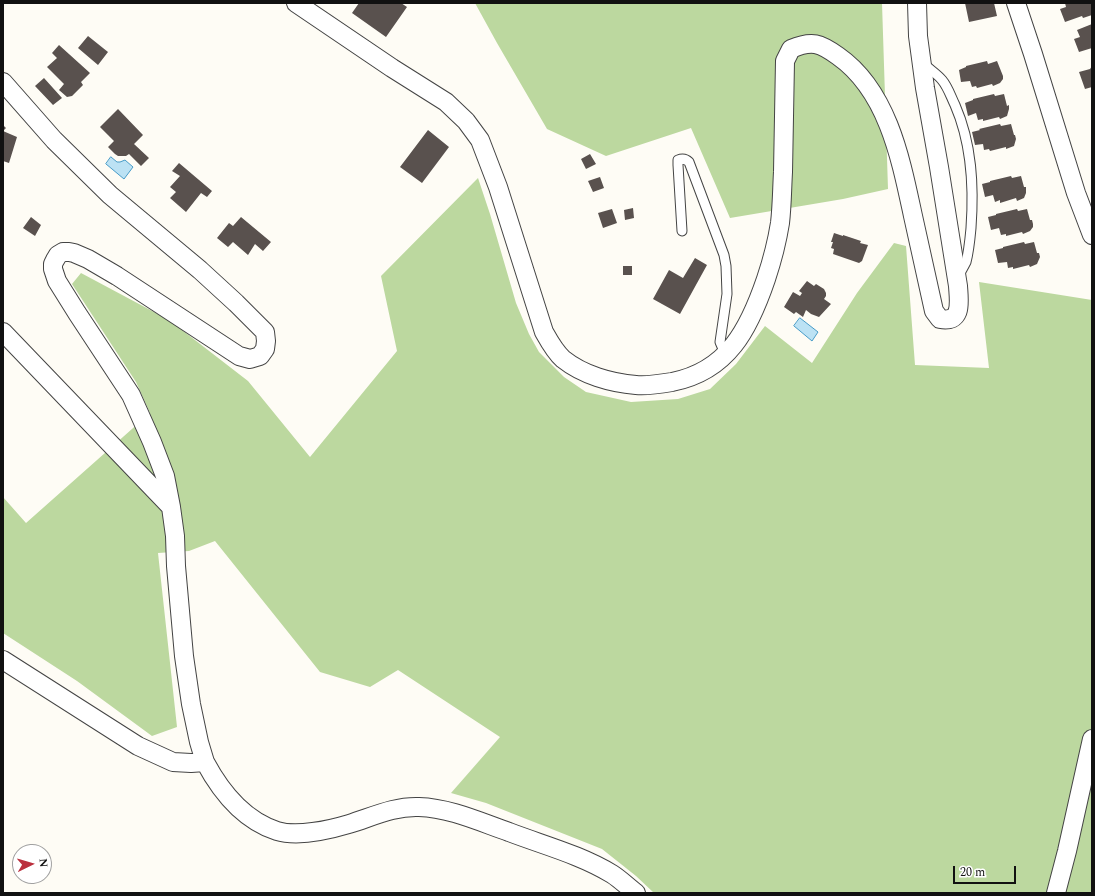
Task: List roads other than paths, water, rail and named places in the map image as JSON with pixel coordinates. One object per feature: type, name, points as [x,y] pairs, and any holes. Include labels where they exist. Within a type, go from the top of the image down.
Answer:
[{"type":"street","points":[[296,3],[392,68],[446,102],[466,121],[480,140],[498,187],[544,332],[551,344],[562,358],[584,371],[606,380],[640,386],[665,384],[684,380],[711,367],[727,354],[751,316],[773,257],[780,224],[786,60],[791,49],[803,44],[818,44],[844,60],[863,79],[873,93],[884,114],[895,143],[905,178],[934,311],[940,319],[947,320],[955,317],[960,302],[921,62],[916,3]]},
{"type":"street","points":[[1016,3],[1076,193],[1092,235]]},
{"type":"street","points":[[3,82],[54,140],[110,195],[200,270],[265,332],[265,349],[260,356],[250,359],[239,356],[117,276],[88,259],[74,253],[64,252],[58,255],[53,264],[57,281],[131,395],[165,476],[175,536],[176,566],[184,656],[198,742],[204,762],[214,780],[236,806],[248,816],[278,831],[291,833],[325,831],[387,811],[402,808],[419,807],[442,810],[480,822],[589,862],[613,874],[636,893]]},
{"type":"street","points":[[3,332],[171,507]]},
{"type":"street","points":[[3,660],[138,746],[173,762],[204,762]]},
{"type":"street","points":[[1056,893],[1092,739]]},
{"type":"lane","points":[[921,62],[942,80],[950,94],[964,128],[968,147],[973,191],[970,241],[966,262],[957,280]]},
{"type":"lane","points":[[682,231],[678,160],[685,159],[689,162],[724,255],[727,294],[720,342],[727,354]]},
{"type":"water","points":[[111,157],[117,162],[125,160],[133,167],[124,179],[106,164]]},
{"type":"water","points":[[800,318],[818,332],[812,341],[794,326]]}]
